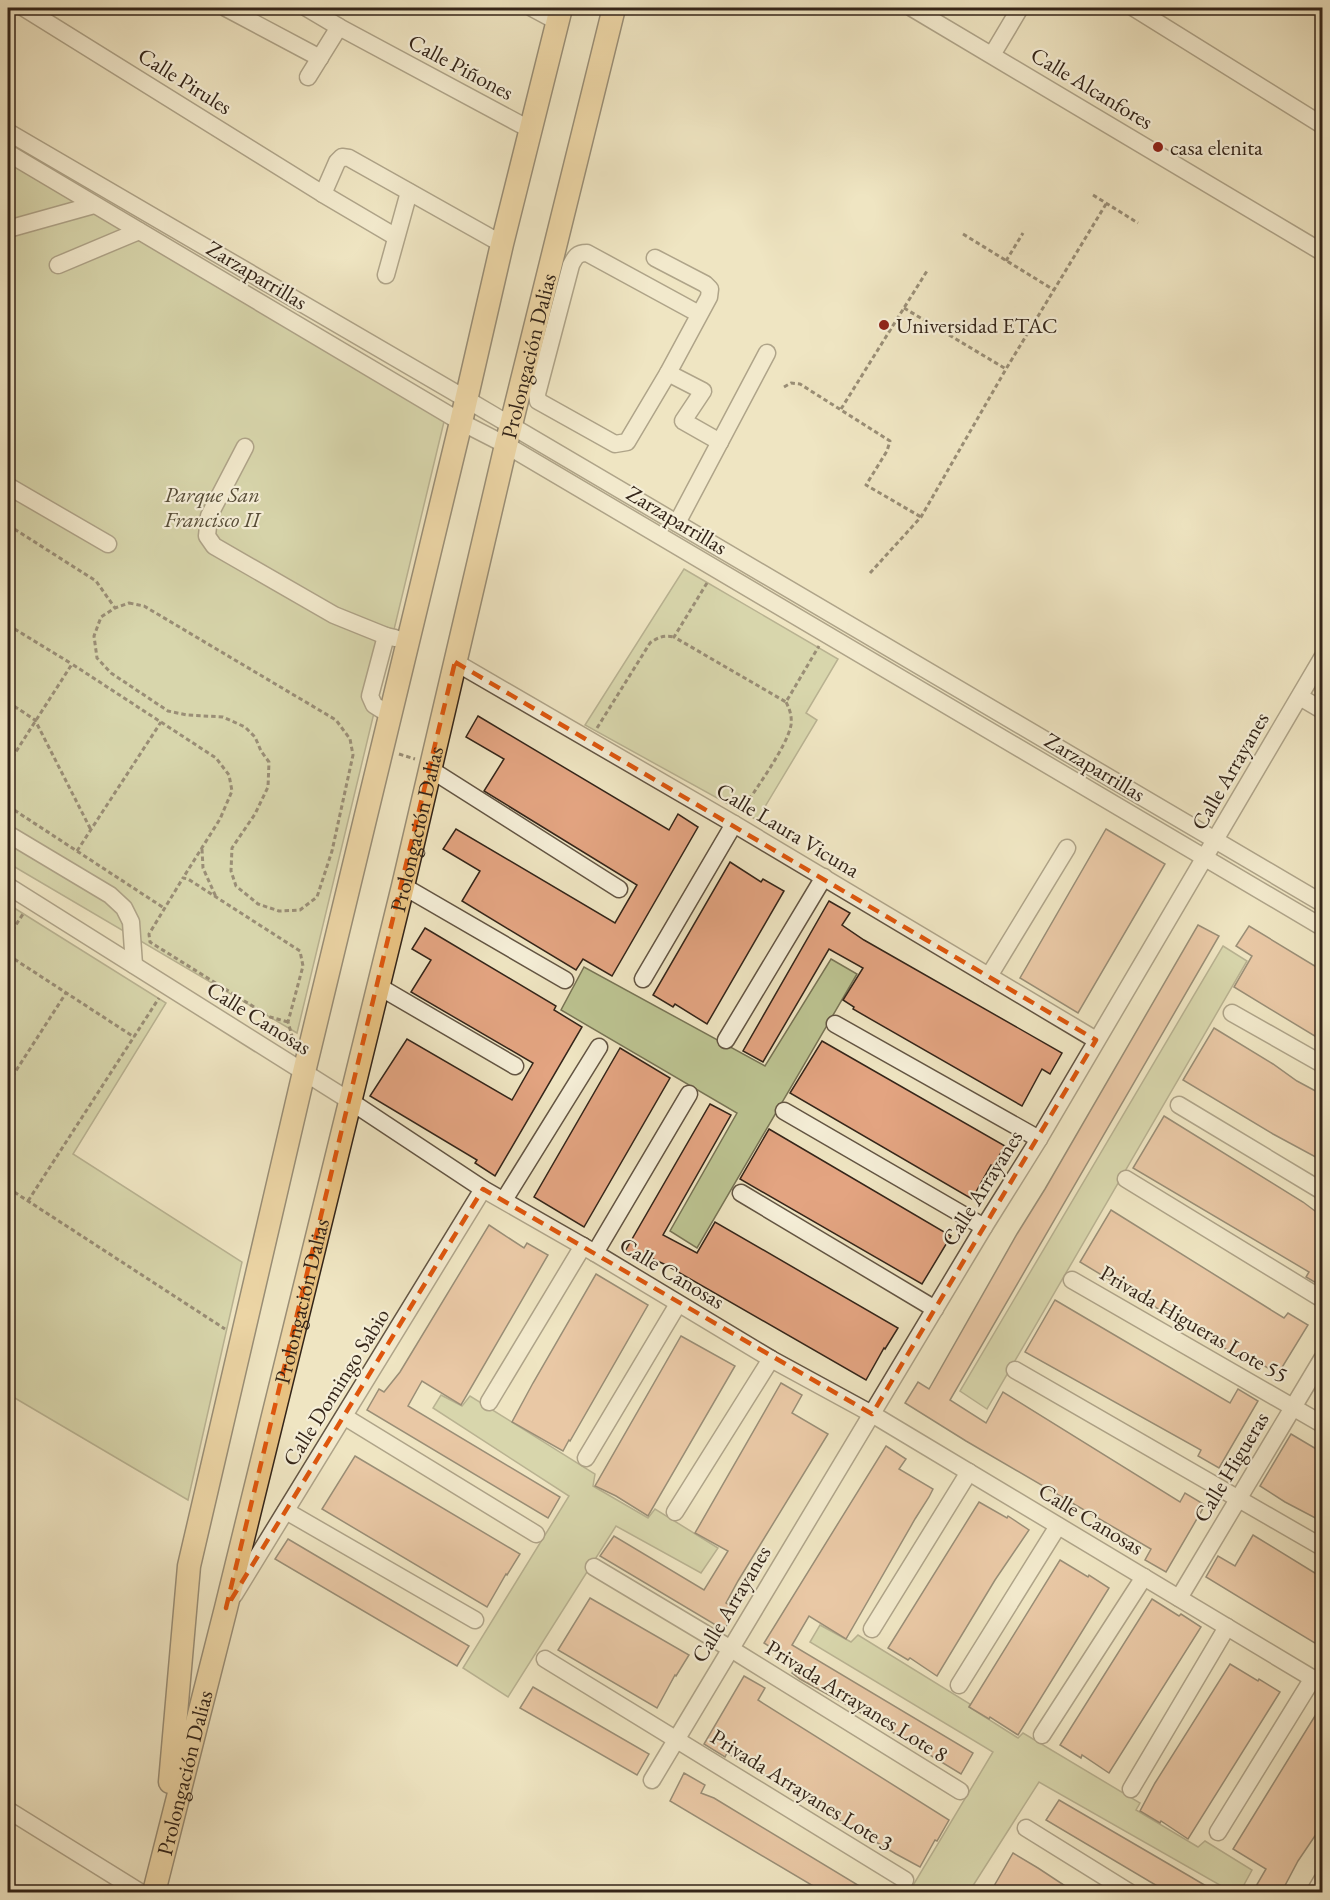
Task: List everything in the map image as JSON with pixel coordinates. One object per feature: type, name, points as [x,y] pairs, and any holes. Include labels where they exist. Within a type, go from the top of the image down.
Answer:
[{"type":"main road","name":"Prolongación Dalias","points":[[165,1847],[403,886],[509,436],[614,8]]},
{"type":"main road","name":"Prolongación Dalias","points":[[165,1847],[189,1566],[304,1072],[502,243],[560,15]]},
{"type":"main road","points":[[154,1893],[165,1847]]},
{"type":"street","name":"Calle Pirules","points":[[24,8],[396,237]]},
{"type":"street","points":[[226,8],[244,12],[320,58]]},
{"type":"street","name":"Calle Piñones","points":[[307,8],[531,129]]},
{"type":"street","points":[[532,8],[560,15]]},
{"type":"street","name":"Calle Alcanfores","points":[[912,8],[1323,252]]},
{"type":"street","points":[[992,55],[1020,8]]},
{"type":"street","points":[[1134,8],[1323,124]]},
{"type":"street","points":[[308,77],[339,27]]},
{"type":"street","name":"Zarzaparrillas","points":[[8,132],[466,399],[509,436],[715,568],[1323,927]]},
{"type":"street","name":"Zarzaparrillas","points":[[8,153],[461,422],[509,436],[677,523],[1323,903]]},
{"type":"street","points":[[323,194],[337,162],[342,157],[349,158],[502,243]]},
{"type":"street","points":[[386,274],[409,192]]},
{"type":"street","points":[[8,229],[94,205]]},
{"type":"street","points":[[58,265],[139,231]]},
{"type":"street","points":[[655,258],[705,285],[710,289],[709,297],[627,442],[615,444],[538,401],[537,394],[572,265],[580,253],[587,253],[699,314]]},
{"type":"street","points":[[677,523],[767,352]]},
{"type":"street","points":[[668,373],[703,391],[683,421],[720,442]]},
{"type":"street","points":[[245,447],[209,516],[207,536],[214,546],[334,615],[386,636],[408,640]]},
{"type":"street","points":[[8,486],[108,544]]},
{"type":"street","points":[[386,636],[370,696],[374,705],[390,715]]},
{"type":"street","name":"Calle Arrayanes","points":[[652,1780],[1039,1139],[1323,658]]},
{"type":"street","name":"Calle Laura Vicuna","points":[[455,662],[824,877],[1096,1040]]},
{"type":"street","points":[[1300,697],[1323,710]]},
{"type":"street","points":[[431,766],[619,889]]},
{"type":"street","points":[[643,979],[734,824]]},
{"type":"street","points":[[8,834],[110,895],[124,908],[131,922],[134,966]]},
{"type":"street","points":[[989,976],[1067,848]]},
{"type":"street","points":[[726,1040],[824,877]]},
{"type":"street","name":"Calle Canosas","points":[[8,886],[350,1101],[483,1189],[589,1249],[771,1359],[872,1414],[1318,1681]]},
{"type":"street","points":[[403,886],[565,980]]},
{"type":"street","points":[[378,986],[514,1066]]},
{"type":"street","points":[[1232,1013],[1323,1064]]},
{"type":"street","points":[[836,1024],[1039,1139]]},
{"type":"street","points":[[504,1200],[599,1047]]},
{"type":"street","points":[[489,1402],[689,1095]]},
{"type":"street","points":[[1179,1105],[1323,1191]]},
{"type":"street","points":[[784,1111],[984,1227]]},
{"type":"street","points":[[1126,1179],[1323,1299]]},
{"type":"street","name":"Calle Domingo Sabio","points":[[226,1608],[483,1189]]},
{"type":"street","points":[[741,1193],[935,1310]]},
{"type":"street","name":"Privada Higueras Lote 55","points":[[1072,1280],[1323,1424]]},
{"type":"street","points":[[586,1458],[678,1304]]},
{"type":"street","points":[[675,1512],[771,1359]]},
{"type":"street","name":"Calle Higueras","points":[[1179,1598],[1323,1359]]},
{"type":"street","points":[[1016,1370],[1323,1547]]},
{"type":"street","points":[[345,1417],[536,1534]]},
{"type":"street","points":[[872,1629],[969,1472]]},
{"type":"street","points":[[286,1510],[475,1620]]},
{"type":"street","points":[[959,1685],[1058,1526]]},
{"type":"street","name":"Privada Arrayanes Lote 8","points":[[594,1567],[960,1791]]},
{"type":"street","points":[[1042,1735],[1144,1577]]},
{"type":"street","points":[[1131,1789],[1227,1627]]},
{"type":"street","name":"Privada Arrayanes Lote 3","points":[[545,1659],[905,1880]]},
{"type":"street","points":[[1218,1832],[1318,1681]]},
{"type":"street","points":[[8,1810],[140,1893]]},
{"type":"street","points":[[1026,1828],[1129,1893]]},
{"type":"street","points":[[1315,1893],[1323,1880]]},
{"type":"path","points":[[1093,195],[1138,223]]},
{"type":"path","points":[[870,573],[921,517],[1006,369],[1106,204]]},
{"type":"path","points":[[1006,261],[1023,233]]},
{"type":"path","points":[[963,234],[1054,290]]},
{"type":"path","points":[[841,409],[927,271]]},
{"type":"path","points":[[904,308],[1006,369]]},
{"type":"path","points":[[784,387],[791,383],[800,384],[890,441],[887,451],[866,485],[921,517]]},
{"type":"path","points":[[8,525],[96,581],[115,608]]},
{"type":"path","points":[[674,637],[715,568]]},
{"type":"path","points":[[129,603],[144,606],[336,720],[350,739],[353,755],[332,851],[317,897],[300,910],[279,911],[258,904],[236,886],[231,871],[232,848],[255,814],[268,787],[269,762],[261,751],[255,736],[245,727],[223,717],[187,716],[168,711],[111,673],[97,658],[94,636],[101,617],[115,608],[129,603]]},
{"type":"path","points":[[8,625],[216,758],[229,775],[232,790],[220,819],[149,934],[150,942],[270,1017],[288,1022]]},
{"type":"path","points":[[786,702],[826,634]]},
{"type":"path","points":[[590,740],[650,643],[666,635],[674,637],[786,702],[790,710],[791,722],[786,741],[734,824]]},
{"type":"path","points":[[8,764],[72,664]]},
{"type":"path","points":[[8,702],[35,720],[91,830]]},
{"type":"path","points":[[77,852],[161,722]]},
{"type":"path","points":[[382,749],[431,766]]},
{"type":"path","points":[[8,806],[164,908]]},
{"type":"path","points":[[202,847],[203,868],[216,897]]},
{"type":"path","points":[[183,878],[300,951],[303,966],[288,1022],[294,1042]]},
{"type":"path","points":[[8,937],[31,901]]},
{"type":"path","points":[[8,955],[134,1037]]},
{"type":"path","points":[[28,1202],[166,986]]},
{"type":"path","points":[[8,1083],[66,993]]},
{"type":"path","points":[[8,1188],[242,1340]]},
{"type":"highlighted area","points":[[455,662],[1096,1040],[872,1414],[483,1189],[226,1608]]},
{"type":"green space","name":"Parque San Francisco II","points":[[8,155],[448,405],[297,1033],[8,863]]},
{"type":"green space","points":[[684,569],[838,659],[806,713],[817,720],[757,820],[585,725]]},
{"type":"green space","points":[[11,906],[166,1003],[73,1154],[242,1262],[188,1500],[8,1394],[8,912]]},
{"type":"green space","points":[[1223,946],[1247,961],[987,1409],[960,1391]]},
{"type":"green space","points":[[831,959],[857,974],[697,1248],[670,1231],[737,1113],[561,1010],[584,967],[765,1066]]},
{"type":"green space","points":[[441,1395],[462,1406],[470,1396],[595,1474],[593,1486],[648,1518],[655,1509],[718,1548],[701,1573],[616,1526],[508,1697],[463,1668],[569,1496],[433,1408]]},
{"type":"green space","points":[[820,1625],[851,1642],[858,1635],[970,1704],[969,1707],[1018,1738],[1023,1733],[1140,1803],[1136,1810],[1198,1847],[1205,1841],[1252,1870],[1240,1892],[1232,1892],[1039,1782],[969,1892],[909,1892],[993,1752],[810,1642]]},
{"type":"building","points":[[478,716],[669,830],[678,814],[698,827],[612,976],[583,959],[576,970],[462,901],[480,871],[443,849],[456,829],[615,923],[637,885],[484,791],[504,759],[466,737]]},
{"type":"building","points":[[1106,829],[1165,864],[1078,1013],[1020,978]]},
{"type":"building","points":[[730,862],[761,882],[763,879],[784,891],[707,1024],[675,1004],[673,1007],[653,995]]},
{"type":"building","points":[[829,901],[850,913],[842,925],[864,940],[1062,1053],[1050,1074],[1042,1069],[1022,1106],[853,1009],[854,1007],[843,1000],[863,968],[829,949],[763,1062],[743,1051]]},
{"type":"building","points":[[1198,925],[1219,936],[950,1400],[986,1423],[1003,1392],[1180,1502],[1185,1493],[1205,1505],[1166,1572],[1145,1560],[1151,1549],[905,1403],[918,1382],[929,1389]]},
{"type":"building","points":[[1249,926],[1323,971],[1323,1030],[1318,1038],[1234,987],[1252,956],[1236,946]]},
{"type":"building","points":[[425,928],[556,1006],[554,1010],[582,1027],[495,1176],[475,1163],[477,1160],[370,1096],[407,1039],[512,1100],[533,1063],[411,992],[431,960],[412,949]]},
{"type":"building","points":[[1214,1028],[1323,1095],[1323,1161],[1183,1080]]},
{"type":"building","points":[[822,1041],[1005,1146],[993,1166],[991,1165],[972,1199],[790,1093]]},
{"type":"building","points":[[620,1048],[670,1078],[584,1227],[534,1197]]},
{"type":"building","points":[[710,1104],[731,1115],[663,1235],[697,1253],[715,1222],[898,1328],[866,1380],[666,1265],[649,1257],[645,1265],[624,1253]]},
{"type":"building","points":[[1164,1116],[1303,1202],[1323,1217],[1323,1287],[1306,1277],[1309,1272],[1133,1168]]},
{"type":"building","points":[[769,1129],[951,1236],[922,1284],[740,1179]]},
{"type":"building","points":[[1111,1210],[1284,1318],[1288,1313],[1308,1325],[1278,1374],[1246,1355],[1244,1359],[1220,1346],[1080,1262]]},
{"type":"building","points":[[489,1225],[524,1248],[527,1243],[548,1255],[461,1405],[422,1381],[408,1406],[560,1497],[548,1518],[367,1410],[379,1389],[384,1392],[400,1372]]},
{"type":"building","points":[[596,1274],[648,1305],[563,1451],[512,1422]]},
{"type":"building","points":[[1055,1300],[1230,1403],[1238,1389],[1258,1401],[1219,1468],[1198,1456],[1201,1450],[1025,1352]]},
{"type":"building","points":[[681,1336],[735,1366],[648,1516],[595,1486]]},
{"type":"building","points":[[781,1383],[802,1395],[792,1413],[828,1434],[726,1603],[736,1609],[724,1630],[600,1556],[614,1536],[704,1590],[728,1551],[695,1533]]},
{"type":"building","points":[[1291,1434],[1323,1453],[1323,1522],[1260,1486]]},
{"type":"building","points":[[886,1446],[906,1459],[899,1469],[933,1489],[846,1639],[809,1616],[792,1645],[973,1753],[961,1774],[800,1679],[792,1673],[797,1664],[764,1643]]},
{"type":"building","points":[[355,1456],[520,1554],[487,1607],[322,1509]]},
{"type":"building","points":[[979,1502],[1007,1518],[1008,1516],[1029,1530],[995,1580],[937,1676],[910,1658],[908,1660],[888,1648]]},
{"type":"building","points":[[1253,1535],[1323,1578],[1323,1648],[1206,1577],[1218,1556],[1235,1566]]},
{"type":"building","points":[[288,1539],[469,1646],[457,1666],[275,1559]]},
{"type":"building","points":[[1060,1560],[1109,1588],[1018,1735],[969,1707]]},
{"type":"building","points":[[590,1598],[689,1655],[657,1708],[558,1650]]},
{"type":"building","points":[[1152,1599],[1201,1627],[1109,1773],[1082,1755],[1081,1758],[1060,1745]]},
{"type":"building","points":[[1230,1664],[1280,1692],[1188,1839],[1161,1821],[1160,1823],[1140,1811],[1155,1783]]},
{"type":"building","points":[[744,1676],[765,1688],[758,1700],[949,1820],[920,1867],[727,1753],[725,1757],[704,1744]]},
{"type":"building","points":[[533,1687],[649,1754],[637,1775],[520,1708]]},
{"type":"building","points":[[1323,1703],[1323,1824],[1298,1861],[1281,1893],[1252,1893],[1266,1869],[1233,1849]]},
{"type":"building","points":[[684,1773],[705,1785],[701,1793],[714,1798],[871,1893],[825,1893],[670,1801]]},
{"type":"building","points":[[1059,1800],[1218,1893],[1169,1893],[1046,1820]]},
{"type":"building","points":[[1013,1853],[1038,1868],[1076,1893],[990,1893]]},
{"type":"place","name":"casa elenita","points":[[1158,147]]},
{"type":"place","name":"Universidad ETAC","points":[[884,325]]}]
